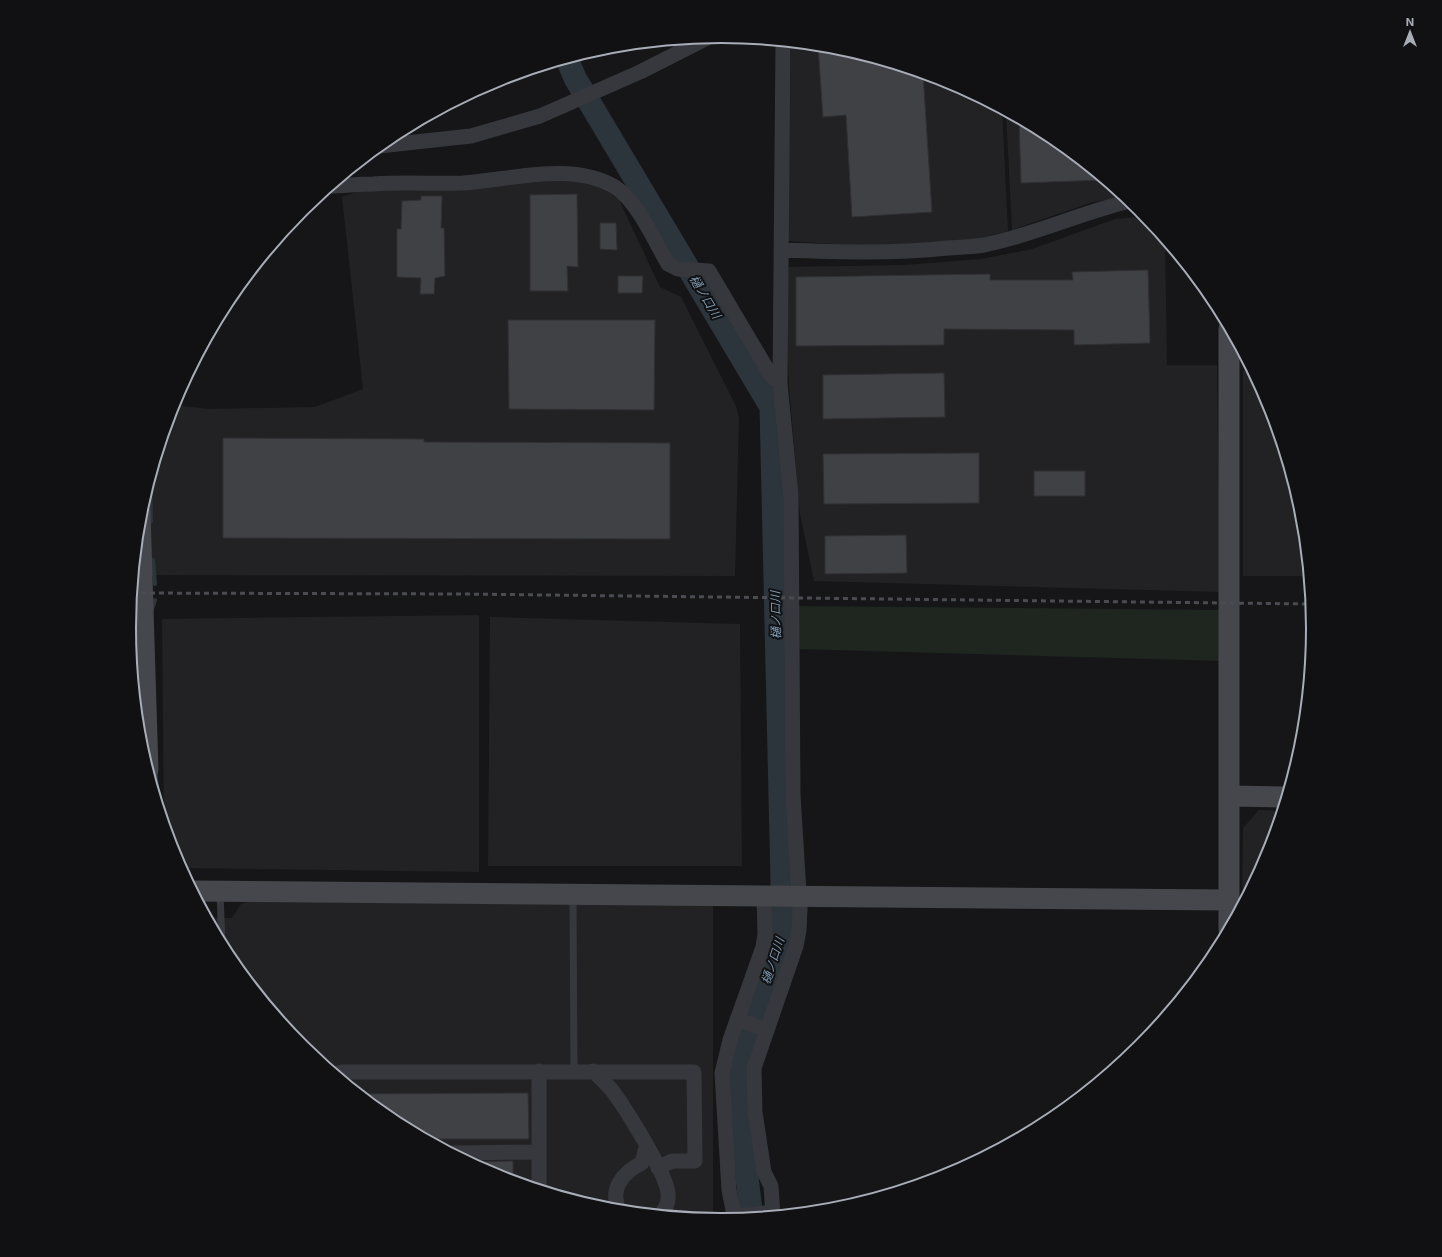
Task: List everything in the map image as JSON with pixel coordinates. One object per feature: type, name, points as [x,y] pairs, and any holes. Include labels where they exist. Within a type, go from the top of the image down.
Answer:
[{"type":"street","points":[[392,145],[471,136],[540,116],[640,72],[697,44]]},
{"type":"street","points":[[771,1212],[771,1186],[764,1172],[755,1112],[753,1085],[754,1068],[764,1029],[796,946],[799,930],[800,909],[796,895],[793,796],[791,495],[780,384],[784,47]]},
{"type":"street","points":[[338,186],[465,183],[516,176],[564,174],[602,180],[626,196],[668,264],[678,269],[702,269],[709,271],[770,374],[780,384]]},
{"type":"street","points":[[781,250],[866,253],[933,250],[983,245],[1022,235],[1123,203]]},
{"type":"street","points":[[1229,919],[1232,343]]},
{"type":"street","points":[[141,551],[147,744]]},
{"type":"street","points":[[1229,796],[1282,797]]},
{"type":"street","points":[[198,890],[1229,900]]},
{"type":"street","points":[[736,1214],[729,1190],[722,1073],[730,1040],[739,1020],[763,947],[767,895]]},
{"type":"street","points":[[739,1020],[764,1029]]},
{"type":"street","points":[[538,1185],[539,1071]]},
{"type":"street","points":[[340,1073],[539,1071],[694,1072],[695,1161],[672,1161],[658,1168]]},
{"type":"street","points":[[592,1071],[614,1092],[658,1168],[669,1195],[666,1206],[663,1211]]},
{"type":"street","points":[[618,1205],[616,1200],[617,1185],[626,1173],[642,1163],[646,1147]]},
{"type":"street","points":[[460,1153],[538,1152]]},
{"type":"lane","points":[[220,891],[222,933]]},
{"type":"lane","points":[[573,894],[574,1072]]},
{"type":"shaded area","points":[[791,47],[835,54],[873,63],[909,74],[980,103],[1002,115],[1008,231],[980,239],[937,243],[866,246],[788,241]]},
{"type":"shaded area","points":[[1006,117],[1077,164],[1118,198],[1093,202],[1012,230]]},
{"type":"shaded area","points":[[565,180],[600,185],[619,200],[660,287],[681,297],[736,406],[739,418],[735,576],[150,575],[148,507],[155,477],[179,406],[209,409],[315,407],[363,389],[342,197],[362,190]]},
{"type":"shaded area","points":[[1138,217],[1165,247],[1167,365],[1217,365],[1220,592],[814,581],[800,514],[789,387],[785,267],[904,265],[981,259],[1032,249],[1115,219]]},
{"type":"shaded area","points":[[1246,369],[1262,404],[1287,477],[1295,514],[1304,576],[1243,576],[1243,372]]},
{"type":"shaded area","points":[[795,606],[1223,610],[1223,661],[796,649]]},
{"type":"shaded area","points":[[479,615],[479,872],[187,868],[180,853],[164,807],[162,619]]},
{"type":"shaded area","points":[[490,617],[740,624],[742,866],[488,866]]},
{"type":"shaded area","points":[[1259,810],[1277,811],[1262,853],[1242,894],[1243,828]]},
{"type":"shaded area","points":[[254,899],[713,901],[713,1214],[683,1213],[607,1203],[569,1194],[533,1183],[462,1154],[428,1136],[396,1115],[335,1069],[307,1043],[281,1015],[256,985],[234,954],[204,902],[215,918],[232,918],[241,904]]},
{"type":"building","points":[[818,51],[873,63],[923,80],[932,212],[852,217],[846,115],[823,117]]},
{"type":"building","points":[[1019,124],[1077,164],[1097,180],[1021,183]]},
{"type":"building","points":[[577,194],[578,267],[567,266],[568,291],[530,291],[530,195]]},
{"type":"building","points":[[421,196],[442,196],[441,228],[444,228],[445,276],[435,278],[434,294],[420,294],[421,278],[397,277],[397,229],[401,229],[402,201],[421,200]]},
{"type":"building","points":[[600,223],[616,223],[617,250],[600,249]]},
{"type":"building","points":[[1148,270],[1150,343],[1074,345],[1074,330],[944,329],[944,345],[796,346],[796,277],[990,274],[990,280],[1073,280],[1072,272]]},
{"type":"building","points":[[618,276],[643,276],[642,293],[618,293]]},
{"type":"building","points":[[508,320],[655,320],[654,410],[509,409]]},
{"type":"building","points":[[944,373],[945,417],[823,419],[823,375]]},
{"type":"building","points":[[223,438],[424,439],[424,442],[670,443],[670,539],[223,538]]},
{"type":"building","points":[[979,453],[979,503],[824,504],[823,454]]},
{"type":"building","points":[[1034,471],[1085,471],[1085,496],[1034,496]]},
{"type":"building","points":[[906,535],[907,573],[825,574],[825,536]]},
{"type":"building","points":[[528,1093],[529,1139],[434,1139],[366,1094]]},
{"type":"building","points":[[513,1161],[513,1175],[497,1169],[480,1162]]},
{"type":"waterway","name":"樋ノ口川","points":[[569,63],[575,78],[771,407],[783,925],[778,952],[739,1054],[738,1080],[740,1121],[751,1213]]},
{"type":"waterway","points":[[150,498],[151,521]]},
{"type":"waterway","points":[[153,560],[155,584]]},
{"type":"waterway","points":[[152,609],[155,600]]},
{"type":"waterway","points":[[156,772],[156,785]]},
{"type":"railway","points":[[137,593],[462,594],[1305,604]]}]
